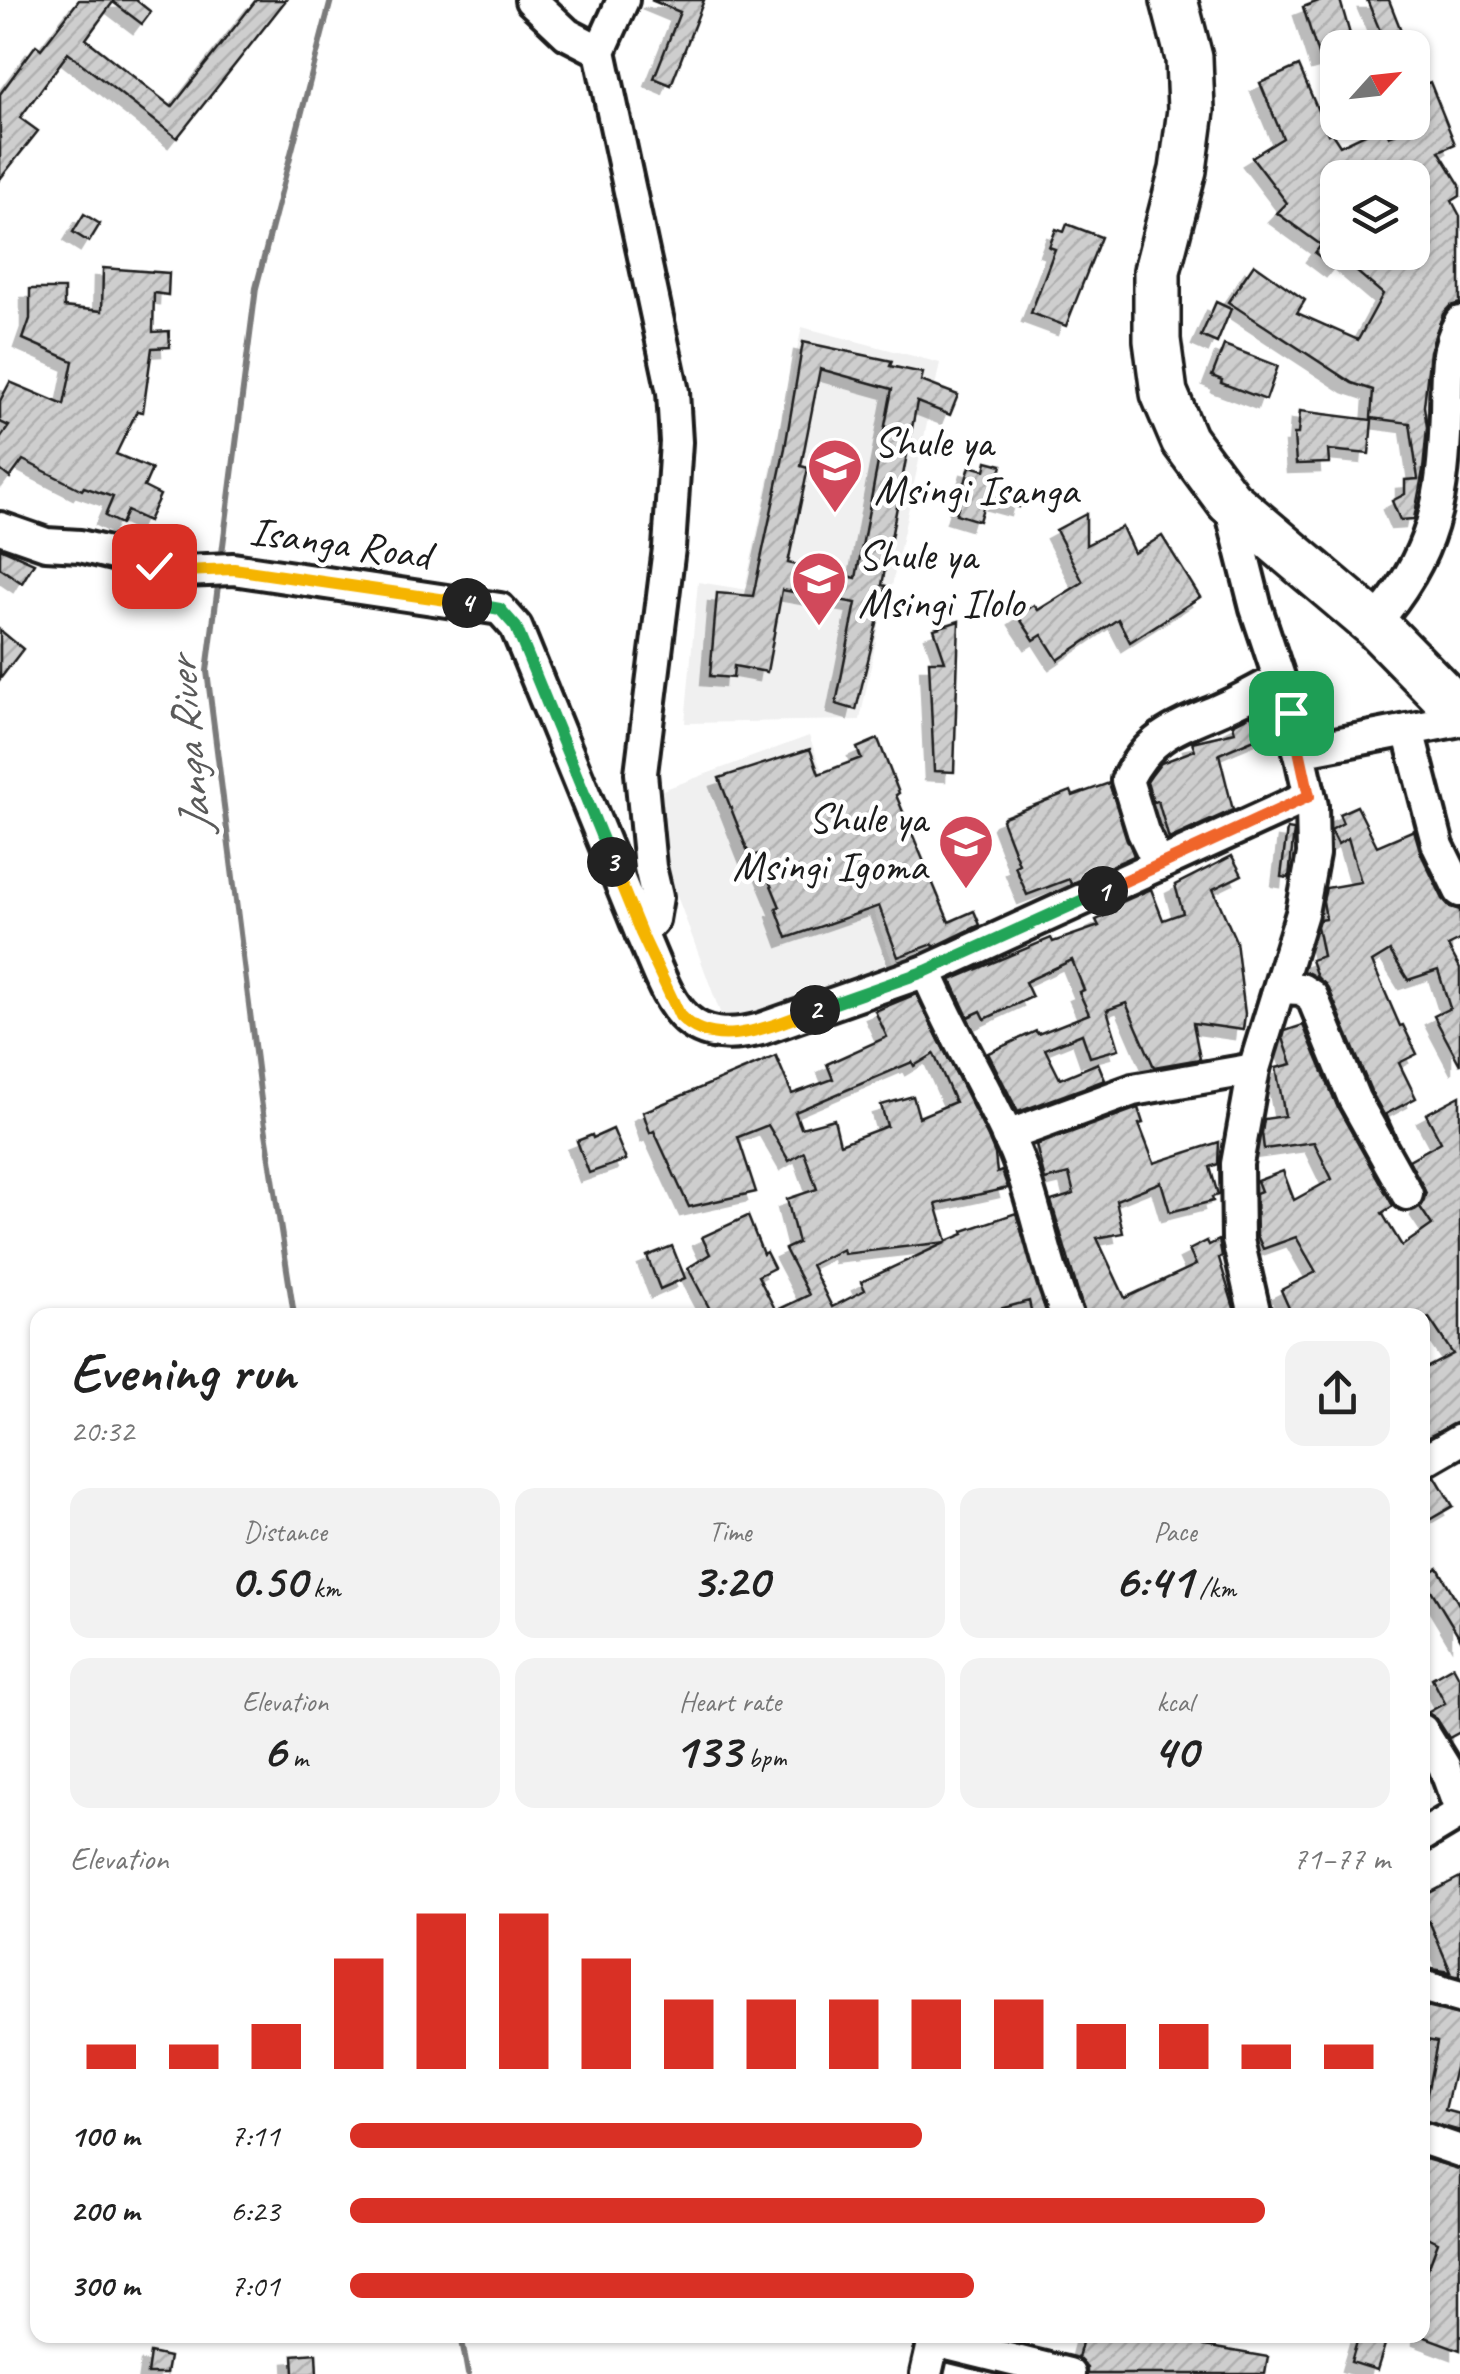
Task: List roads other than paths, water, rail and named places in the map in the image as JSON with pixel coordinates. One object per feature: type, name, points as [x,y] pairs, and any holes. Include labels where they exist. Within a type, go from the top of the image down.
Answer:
[{"type":"highway","points":[[1174,0],[1188,58],[1190,110],[1183,170],[1156,271],[1157,340],[1164,393],[1184,440],[1229,500],[1374,624],[1460,712]]},
{"type":"street","points":[[530,0],[567,34],[600,50]]},
{"type":"street","points":[[623,0],[600,50],[673,392],[676,442],[669,548],[641,773],[650,867],[657,897],[653,920],[641,933],[680,1016],[687,1023],[737,1036],[926,971],[1309,796]]},
{"type":"street","points":[[1374,624],[1398,597],[1430,539],[1453,409],[1446,364],[1460,322]]},
{"type":"street","points":[[1229,500],[1256,608],[1299,751],[1309,796],[1314,854],[1302,913],[1254,1068],[1237,1164],[1238,1240],[1253,1308]]},
{"type":"street","name":"Isanga Road","points":[[0,528],[46,544],[80,546],[182,571],[234,569],[500,609],[516,627],[641,933]]},
{"type":"street","points":[[1159,865],[1133,808],[1126,780],[1139,756],[1154,741],[1187,722],[1279,679]]},
{"type":"street","points":[[1299,751],[1460,720]]},
{"type":"street","points":[[1408,730],[1438,846],[1460,892]]},
{"type":"street","points":[[926,971],[1007,1136],[1034,1203],[1064,1308]]},
{"type":"street","points":[[1280,988],[1301,990],[1312,996],[1354,1100],[1407,1194]]},
{"type":"street","points":[[1007,1136],[1133,1090],[1254,1068]]},
{"type":"street","points":[[1430,1457],[1460,1440]]},
{"type":"street","points":[[1430,1738],[1452,1759],[1460,1811],[1430,1831]]},
{"type":"street","points":[[1430,1988],[1460,1997]]},
{"type":"street","points":[[1430,2141],[1460,2151]]},
{"type":"street","points":[[926,2374],[933,2343]]},
{"type":"street","points":[[947,2343],[1069,2374]]},
{"type":"waterway","name":"Janga River","points":[[221,561],[256,288],[331,0]]},
{"type":"waterway","name":"Janga River","points":[[219,578],[207,671],[261,1100],[293,1308]]},
{"type":"waterway","name":"Janga River","points":[[462,2343],[468,2374]]},
{"type":"place","name":"Shule ya Msingi Isanga","points":[[835,515]]},
{"type":"place","name":"Shule ya Msingi Ilolo","points":[[819,628]]},
{"type":"place","name":"Shule ya Msingi Igoma","points":[[966,891]]}]
